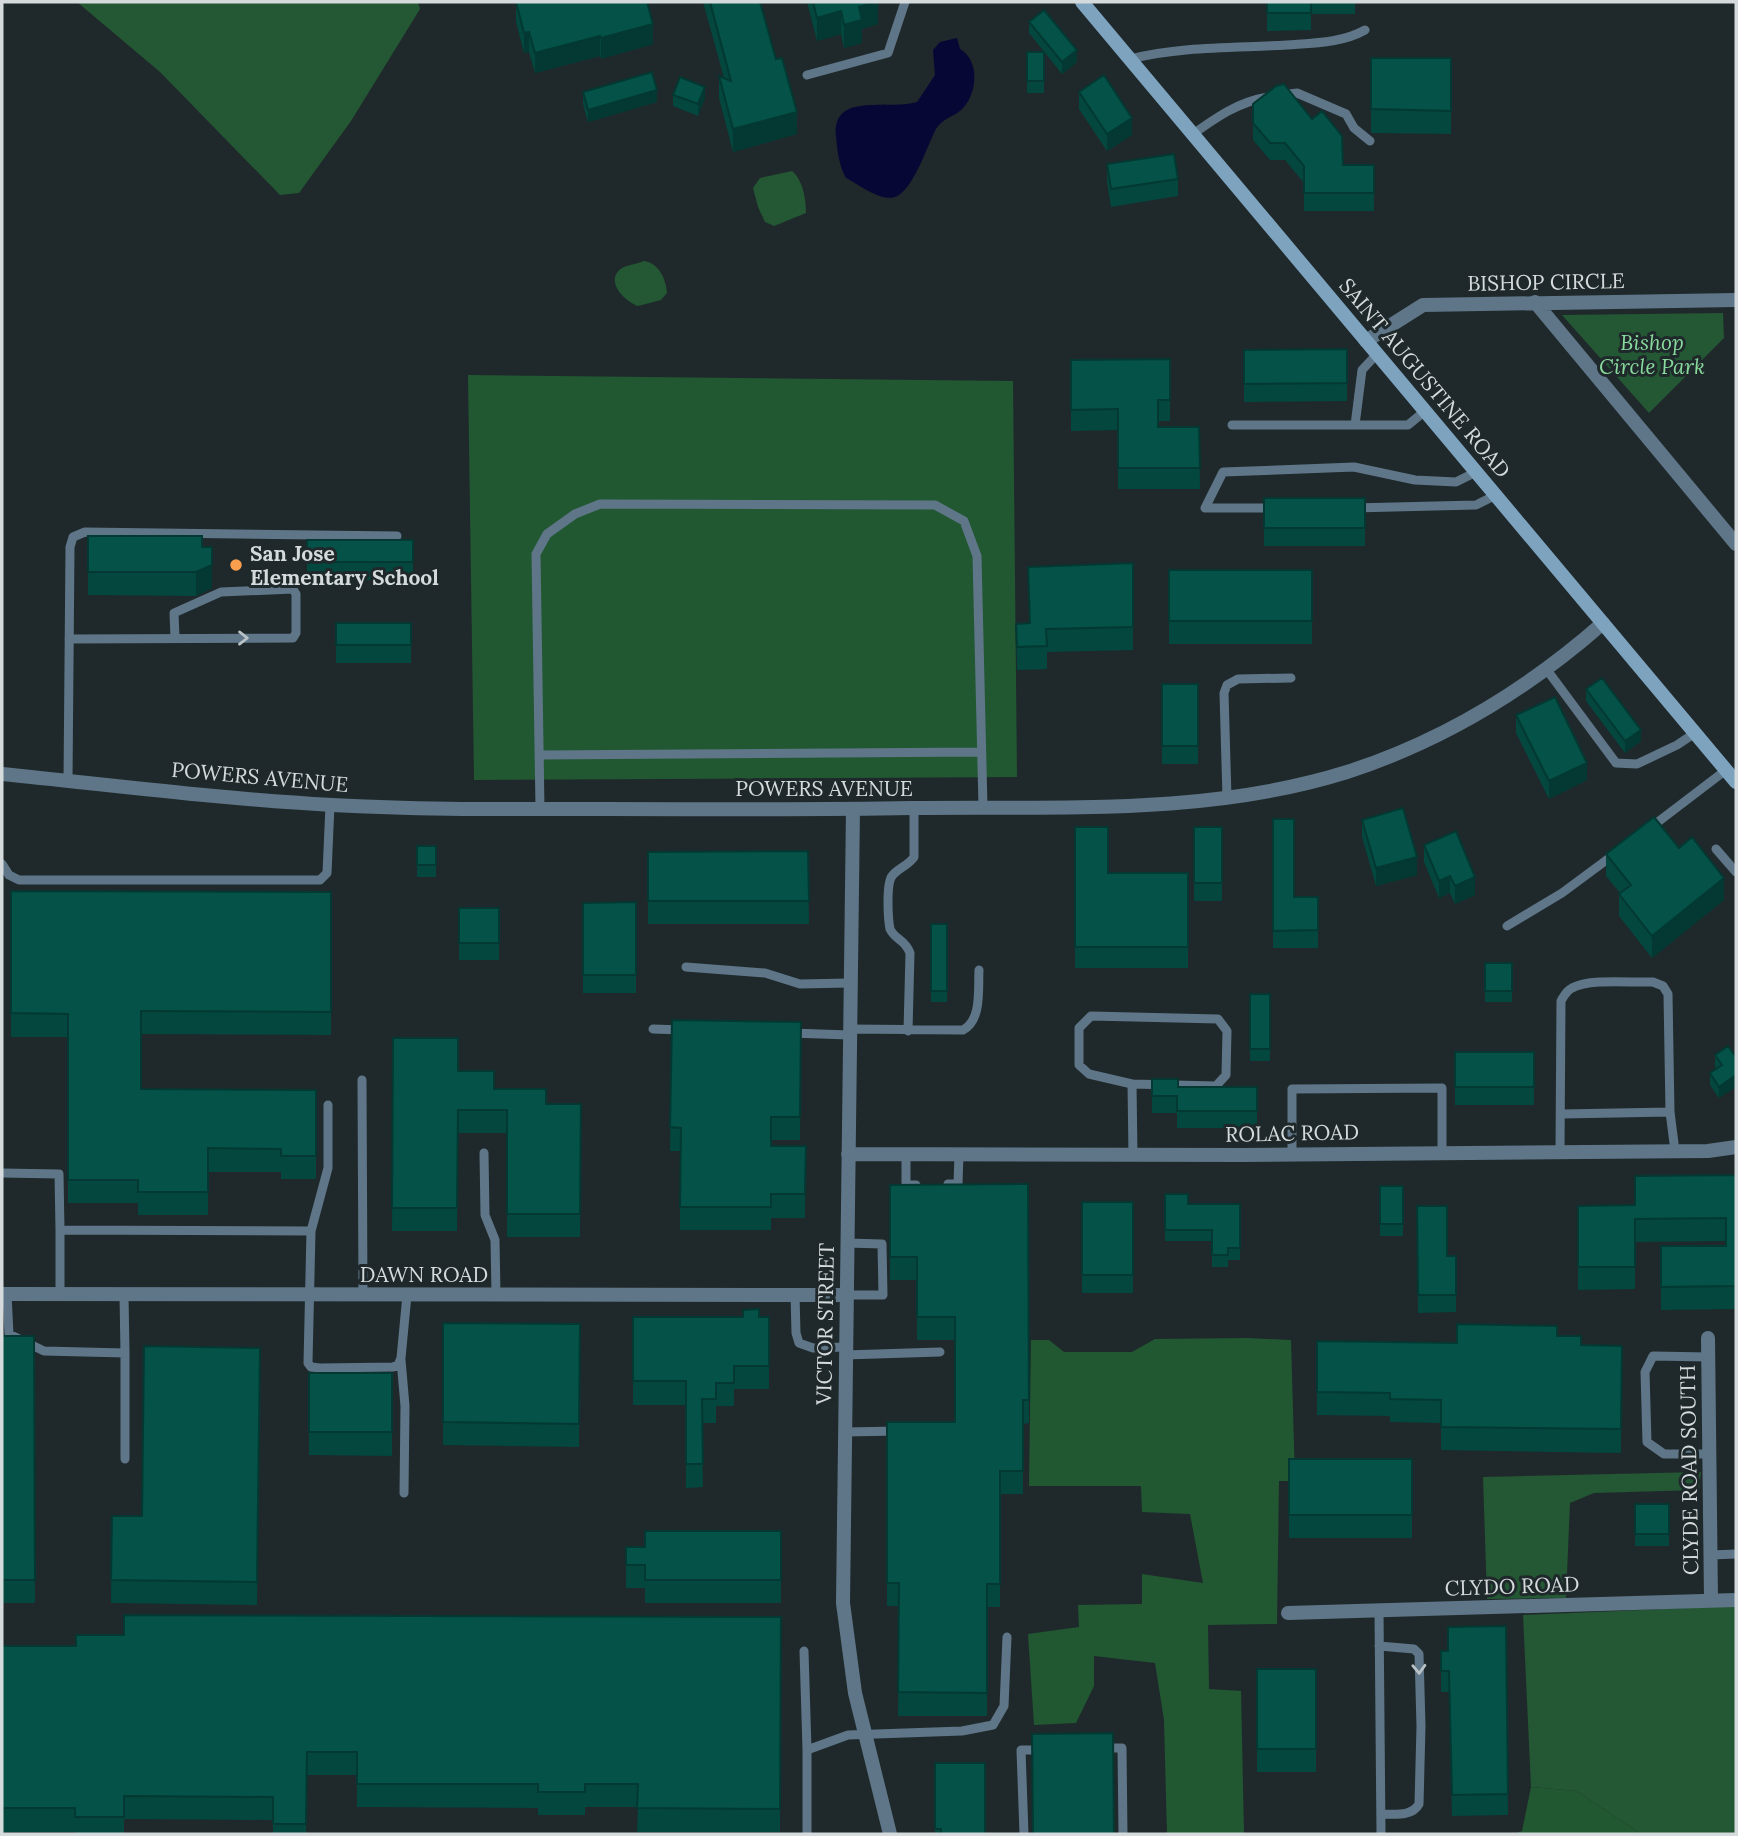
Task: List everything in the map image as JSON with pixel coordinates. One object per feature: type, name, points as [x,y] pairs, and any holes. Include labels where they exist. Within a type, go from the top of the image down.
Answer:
[{"type":"main road","name":"SAINT AUGUSTINE ROAD","points":[[1082,2],[1736,782]]},
{"type":"street","name":"BISHOP CIRCLE","points":[[1366,341],[1423,305],[1736,300]]},
{"type":"street","points":[[1535,302],[1736,544]]},
{"type":"street","name":"POWERS AVENUE","points":[[2,774],[330,805],[431,810],[1140,805],[1227,798],[1344,773],[1469,719],[1547,670],[1603,623]]},
{"type":"street","name":"VICTOR STREET","points":[[853,809],[845,1295],[844,1603],[855,1693],[890,1834]]},
{"type":"street","name":"ROLAC ROAD","points":[[848,1154],[1675,1152],[1736,1147]]},
{"type":"street","name":"DAWN ROAD","points":[[4,1294],[845,1295]]},
{"type":"street","name":"CLYDE ROAD SOUTH","points":[[1708,1338],[1711,1600]]},
{"type":"street","name":"CLYDO ROAD","points":[[1288,1613],[1736,1600]]},
{"type":"lane","points":[[807,75],[888,53],[905,2]]},
{"type":"lane","points":[[1130,60],[1154,53],[1299,44],[1349,38],[1366,30]]},
{"type":"lane","points":[[1193,134],[1222,113],[1248,100],[1297,93],[1346,114],[1354,128],[1370,141]]},
{"type":"lane","points":[[1355,425],[1362,370],[1377,355]]},
{"type":"lane","points":[[1232,425],[1408,425],[1425,411]]},
{"type":"lane","points":[[1286,508],[1205,508],[1223,472],[1354,467],[1415,480],[1456,482],[1476,472]]},
{"type":"lane","points":[[1339,508],[1476,506],[1496,495]]},
{"type":"lane","points":[[540,809],[536,554],[547,534],[575,514],[600,504],[935,505],[964,521],[977,556],[983,807]]},
{"type":"lane","points":[[68,781],[70,547],[73,537],[85,532],[397,536]]},
{"type":"lane","points":[[69,639],[293,638],[296,633],[296,594],[293,589],[221,592],[174,613],[175,638]]},
{"type":"lane","points":[[1547,670],[1616,764],[1637,764],[1678,745],[1695,733]]},
{"type":"lane","points":[[1227,798],[1224,693],[1227,685],[1238,679],[1291,678]]},
{"type":"lane","points":[[539,755],[981,752]]},
{"type":"lane","points":[[1638,837],[1726,770]]},
{"type":"lane","points":[[2,863],[9,874],[19,880],[320,880],[327,873],[330,805]]},
{"type":"lane","points":[[908,1031],[910,953],[907,944],[892,934],[890,929],[889,884],[891,876],[914,857],[914,808]]},
{"type":"lane","points":[[1507,926],[1562,893],[1627,845]]},
{"type":"lane","points":[[1716,849],[1736,872]]},
{"type":"lane","points":[[686,967],[765,973],[800,984],[849,983]]},
{"type":"lane","points":[[785,1033],[951,1032],[970,1027],[976,1015],[979,970]]},
{"type":"lane","points":[[1560,1152],[1561,1001],[1568,990],[1587,984],[1653,982],[1663,986],[1668,994],[1670,1112],[1675,1152]]},
{"type":"lane","points":[[1091,1016],[1218,1019],[1227,1031],[1226,1075],[1216,1086],[1132,1084],[1089,1074],[1079,1065],[1079,1028],[1091,1016]]},
{"type":"lane","points":[[653,1029],[692,1030]]},
{"type":"lane","points":[[362,1080],[363,1295]]},
{"type":"lane","points":[[1132,1084],[1133,1155]]},
{"type":"lane","points":[[1292,1154],[1292,1089],[1442,1088],[1442,1153]]},
{"type":"lane","points":[[328,1105],[328,1168],[311,1231],[308,1363],[311,1367],[393,1367],[398,1365],[401,1359]]},
{"type":"lane","points":[[1562,1114],[1670,1112]]},
{"type":"lane","points":[[484,1153],[485,1215],[495,1240],[496,1295]]},
{"type":"lane","points":[[906,1154],[906,1185],[958,1184],[959,1154]]},
{"type":"lane","points":[[2,1173],[59,1174],[60,1295]]},
{"type":"lane","points":[[60,1230],[311,1231]]},
{"type":"lane","points":[[845,1295],[883,1295],[882,1244],[847,1243]]},
{"type":"lane","points":[[4,1294],[9,1334],[44,1351],[125,1353]]},
{"type":"lane","points":[[124,1295],[125,1459]]},
{"type":"lane","points":[[404,1493],[405,1406],[401,1359],[407,1295]]},
{"type":"lane","points":[[795,1295],[796,1333],[799,1343],[813,1348],[845,1351],[940,1352]]},
{"type":"lane","points":[[1708,1357],[1653,1356],[1645,1372],[1647,1442],[1664,1454],[1709,1454]]},
{"type":"lane","points":[[845,1432],[907,1431]]},
{"type":"lane","points":[[1711,1555],[1736,1554]]},
{"type":"lane","points":[[1379,1611],[1381,1834]]},
{"type":"lane","points":[[807,1750],[848,1735],[962,1731],[993,1726],[1004,1706],[1007,1637]]},
{"type":"lane","points":[[1379,1647],[1414,1649],[1419,1654],[1421,1726],[1417,1809],[1411,1812],[1381,1814]]},
{"type":"lane","points":[[804,1651],[807,1834]]},
{"type":"lane","points":[[1097,1748],[1122,1748],[1124,1834]]},
{"type":"lane","points":[[1024,1834],[1021,1750],[1059,1749]]},
{"type":"green space","points":[[77,2],[418,2],[420,9],[351,121],[299,193],[280,195],[160,72]]},
{"type":"green space","points":[[792,171],[803,190],[806,213],[774,226],[765,222],[753,188],[760,178]]},
{"type":"green space","points":[[644,261],[661,272],[667,293],[661,300],[638,306],[623,296],[615,279],[622,268]]},
{"type":"green space","name":"Bishop Circle Park","points":[[1723,313],[1724,338],[1649,413],[1562,315]]},
{"type":"green space","points":[[468,375],[1013,381],[1017,777],[474,780]]},
{"type":"green space","points":[[1155,1339],[1291,1340],[1295,1481],[1279,1481],[1277,1624],[1208,1625],[1209,1689],[1241,1691],[1244,1834],[1167,1834],[1164,1720],[1155,1663],[1094,1656],[1094,1686],[1076,1723],[1034,1725],[1028,1634],[1079,1627],[1078,1605],[1142,1604],[1142,1574],[1203,1583],[1190,1514],[1142,1512],[1141,1486],[1029,1486],[1031,1340],[1049,1340],[1064,1352],[1132,1352]]},
{"type":"green space","points":[[1701,1472],[1699,1490],[1594,1493],[1570,1503],[1566,1598],[1487,1599],[1483,1477]]},
{"type":"green space","points":[[1736,1606],[1736,1834],[1641,1834],[1576,1791],[1531,1787],[1523,1615]]},
{"type":"green space","points":[[1531,1787],[1576,1791],[1641,1834],[1513,1834],[1522,1831]]},
{"type":"shaded area","points":[[957,38],[960,49],[967,54],[974,70],[971,96],[961,110],[936,129],[908,186],[902,193],[889,198],[877,195],[846,178],[840,163],[836,136],[837,122],[843,113],[864,106],[917,102],[935,75],[933,50],[940,42]]},
{"type":"building","points":[[516,2],[647,2],[653,24],[535,53],[529,32],[524,33]]},
{"type":"building","points":[[710,2],[760,2],[776,59],[782,58],[797,112],[733,129],[719,76],[731,81]]},
{"type":"building","points":[[813,2],[876,2],[859,7],[862,20],[844,25],[841,11],[817,18]]},
{"type":"building","points":[[1267,2],[1311,2],[1311,13],[1267,13]]},
{"type":"building","points":[[1044,10],[1077,50],[1062,62],[1029,22]]},
{"type":"building","points":[[1027,52],[1044,52],[1044,81],[1027,81]]},
{"type":"building","points":[[1371,58],[1451,58],[1451,111],[1371,109]]},
{"type":"building","points":[[652,72],[657,90],[588,110],[583,92]]},
{"type":"building","points":[[1104,75],[1132,118],[1107,134],[1079,92]]},
{"type":"building","points":[[680,77],[705,87],[698,104],[673,95]]},
{"type":"building","points":[[1284,84],[1312,119],[1322,111],[1342,136],[1343,165],[1374,165],[1374,193],[1304,193],[1304,166],[1285,143],[1270,143],[1253,123],[1253,104],[1276,86]]},
{"type":"building","points":[[1174,154],[1178,179],[1111,189],[1107,164]]},
{"type":"building","points":[[1347,349],[1347,383],[1244,384],[1244,350]]},
{"type":"building","points":[[1170,359],[1170,400],[1158,400],[1158,427],[1199,427],[1200,468],[1118,468],[1118,409],[1071,410],[1071,360]]},
{"type":"building","points":[[1264,498],[1365,498],[1365,528],[1264,528]]},
{"type":"building","points":[[88,536],[202,536],[202,547],[212,547],[212,565],[196,572],[88,572]]},
{"type":"building","points":[[307,540],[413,540],[413,562],[307,562]]},
{"type":"building","points":[[1133,563],[1133,627],[1046,629],[1047,646],[1017,647],[1016,624],[1030,623],[1028,567]]},
{"type":"building","points":[[1169,570],[1312,570],[1312,621],[1169,621]]},
{"type":"building","points":[[336,623],[411,623],[411,645],[336,645]]},
{"type":"building","points":[[1602,678],[1641,730],[1625,741],[1586,689]]},
{"type":"building","points":[[1162,684],[1198,684],[1198,746],[1162,746]]},
{"type":"building","points":[[1555,697],[1587,763],[1549,781],[1516,715]]},
{"type":"building","points":[[1403,808],[1417,857],[1376,868],[1362,820]]},
{"type":"building","points":[[1654,817],[1679,848],[1692,837],[1724,878],[1652,936],[1619,894],[1631,885],[1606,854]]},
{"type":"building","points":[[1273,819],[1294,819],[1294,897],[1318,897],[1318,930],[1273,931]]},
{"type":"building","points":[[1075,827],[1108,827],[1108,873],[1188,873],[1188,947],[1075,947]]},
{"type":"building","points":[[1194,827],[1222,827],[1222,883],[1194,883]]},
{"type":"building","points":[[1456,831],[1475,877],[1455,886],[1450,876],[1439,881],[1424,845]]},
{"type":"building","points":[[417,846],[436,846],[436,865],[417,865]]},
{"type":"building","points":[[808,851],[809,901],[648,901],[648,852]]},
{"type":"building","points":[[11,891],[331,892],[331,1012],[141,1011],[141,1089],[316,1090],[316,1156],[281,1156],[281,1149],[208,1148],[208,1192],[138,1192],[138,1180],[68,1180],[68,1014],[11,1013]]},
{"type":"building","points":[[636,902],[636,975],[583,975],[583,903]]},
{"type":"building","points":[[459,908],[499,908],[499,943],[459,943]]},
{"type":"building","points":[[931,924],[947,924],[947,991],[931,991]]},
{"type":"building","points":[[1485,963],[1512,963],[1512,991],[1485,991]]},
{"type":"building","points":[[1250,994],[1270,994],[1270,1049],[1250,1049]]},
{"type":"building","points":[[672,1020],[801,1022],[800,1117],[771,1117],[771,1146],[806,1146],[805,1194],[771,1194],[771,1207],[680,1207],[681,1128],[670,1127]]},
{"type":"building","points":[[393,1038],[458,1038],[458,1071],[494,1071],[494,1089],[546,1089],[546,1104],[581,1104],[580,1214],[507,1214],[507,1110],[458,1110],[457,1208],[392,1208]]},
{"type":"building","points":[[1728,1046],[1736,1057],[1736,1075],[1719,1087],[1710,1073],[1722,1065],[1715,1055]]},
{"type":"building","points":[[1455,1052],[1534,1052],[1534,1087],[1455,1087]]},
{"type":"building","points":[[1152,1079],[1178,1079],[1178,1087],[1257,1087],[1257,1111],[1177,1111],[1177,1096],[1152,1096]]},
{"type":"building","points":[[1736,1175],[1736,1286],[1661,1287],[1661,1246],[1726,1246],[1726,1218],[1635,1219],[1635,1267],[1578,1267],[1578,1206],[1635,1205],[1635,1176]]},
{"type":"building","points":[[1028,1184],[1029,1400],[1023,1400],[1023,1471],[1000,1471],[1000,1584],[987,1584],[987,1693],[898,1692],[899,1583],[887,1583],[887,1422],[955,1422],[955,1317],[917,1317],[917,1257],[890,1257],[890,1185]]},
{"type":"building","points":[[1380,1186],[1403,1186],[1403,1224],[1380,1224]]},
{"type":"building","points":[[1165,1194],[1188,1194],[1188,1204],[1240,1204],[1240,1248],[1228,1248],[1228,1255],[1212,1255],[1212,1230],[1165,1230]]},
{"type":"building","points":[[1082,1202],[1133,1202],[1133,1275],[1082,1275]]},
{"type":"building","points":[[1417,1206],[1447,1206],[1447,1256],[1456,1256],[1456,1295],[1418,1295]]},
{"type":"building","points":[[759,1309],[759,1317],[769,1317],[769,1366],[734,1366],[734,1383],[716,1383],[716,1399],[702,1399],[703,1464],[686,1464],[686,1381],[633,1381],[633,1317],[743,1317],[743,1310]]},
{"type":"building","points":[[443,1323],[580,1324],[579,1424],[443,1422]]},
{"type":"building","points":[[1457,1324],[1557,1326],[1557,1336],[1581,1336],[1581,1345],[1622,1346],[1621,1429],[1441,1427],[1441,1400],[1390,1399],[1390,1393],[1317,1392],[1317,1341],[1457,1343]]},
{"type":"building","points":[[2,1336],[34,1336],[35,1580],[2,1580]]},
{"type":"building","points":[[144,1346],[260,1348],[257,1582],[111,1580],[112,1516],[142,1516]]},
{"type":"building","points":[[309,1373],[392,1373],[392,1432],[309,1432]]},
{"type":"building","points":[[1289,1459],[1412,1459],[1412,1515],[1289,1515]]},
{"type":"building","points":[[1635,1504],[1669,1504],[1669,1534],[1635,1534]]},
{"type":"building","points":[[645,1531],[781,1531],[781,1580],[645,1580],[645,1565],[626,1565],[626,1547],[645,1547]]},
{"type":"building","points":[[124,1615],[781,1617],[780,1809],[637,1808],[638,1784],[585,1784],[585,1792],[538,1792],[538,1784],[357,1784],[357,1752],[307,1752],[306,1824],[273,1824],[273,1797],[124,1796],[124,1817],[75,1817],[75,1808],[2,1808],[2,1646],[76,1646],[76,1635],[124,1635]]},
{"type":"building","points":[[1506,1626],[1508,1794],[1452,1795],[1449,1671],[1441,1671],[1441,1651],[1448,1651],[1448,1627]]},
{"type":"building","points":[[1257,1669],[1316,1669],[1316,1749],[1257,1749]]},
{"type":"building","points":[[1113,1733],[1114,1834],[1033,1834],[1032,1734]]},
{"type":"building","points":[[935,1763],[985,1763],[985,1834],[941,1834],[941,1829],[935,1829]]},
{"type":"place","name":"San Jose Elementary School","points":[[236,565]]}]
